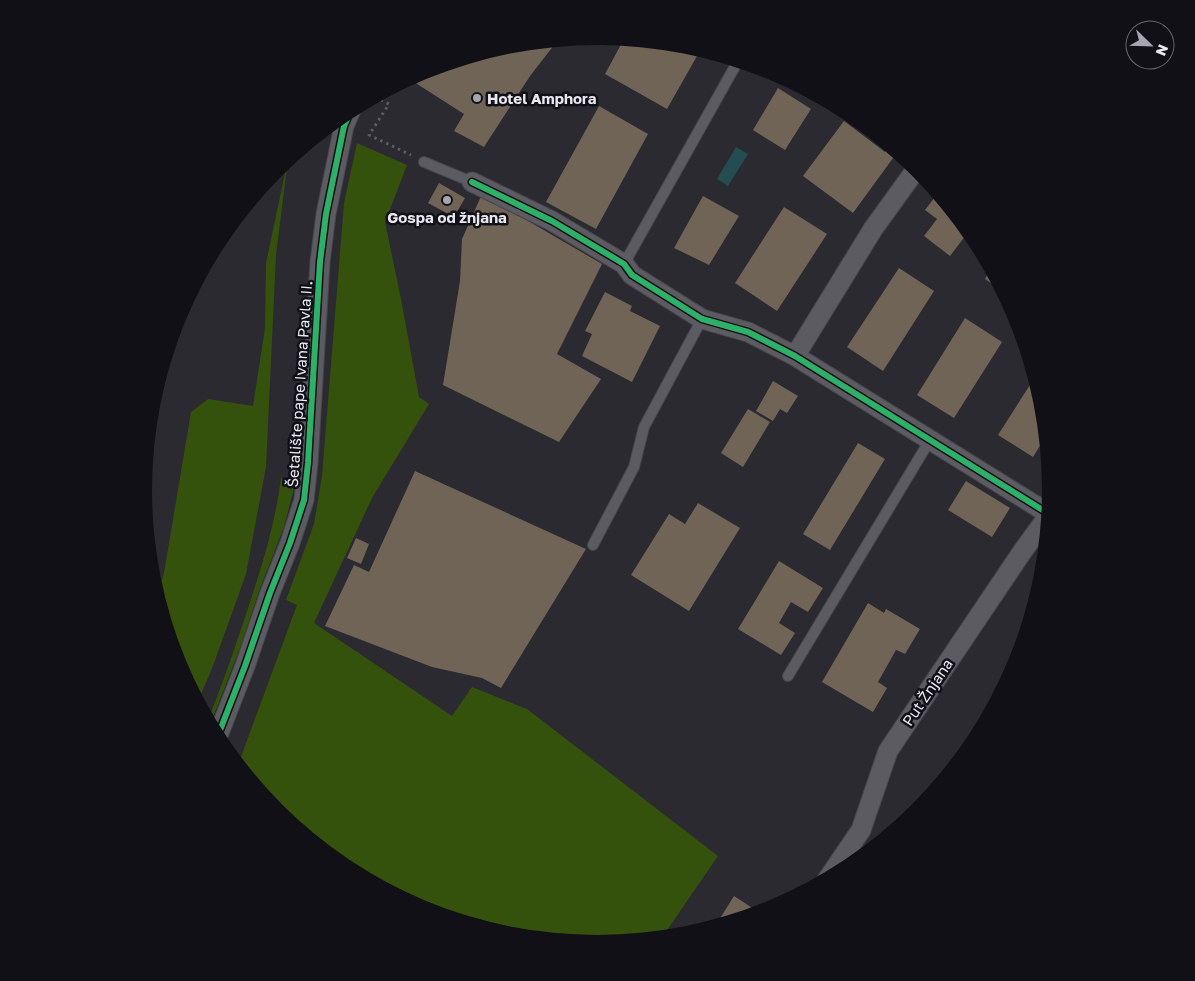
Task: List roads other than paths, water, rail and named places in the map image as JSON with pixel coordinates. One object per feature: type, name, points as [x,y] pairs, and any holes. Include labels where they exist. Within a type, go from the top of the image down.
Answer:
[{"type":"street","name":"Šetalište pape Ivana Pavla II.","points":[[221,728],[290,543],[304,500],[308,463],[320,262],[326,214],[345,123]]},
{"type":"street","points":[[795,356],[873,229],[912,174]]},
{"type":"street","points":[[472,182],[552,221],[624,264],[632,275],[702,319],[748,332],[795,356],[1042,511]]},
{"type":"street","name":"Put Žnjana","points":[[836,866],[861,830],[888,751],[1041,525]]},
{"type":"lane","points":[[624,264],[735,67]]},
{"type":"lane","points":[[424,162],[472,182]]},
{"type":"lane","points":[[593,545],[634,467],[644,427],[702,319]]},
{"type":"lane","points":[[788,676],[930,440]]},
{"type":"water","points":[[736,147],[748,154],[728,186],[717,179]]},
{"type":"place","name":"Hotel Amphora","points":[[477,98]]},
{"type":"place","name":"Gospa od žnjana","points":[[447,200]]}]
